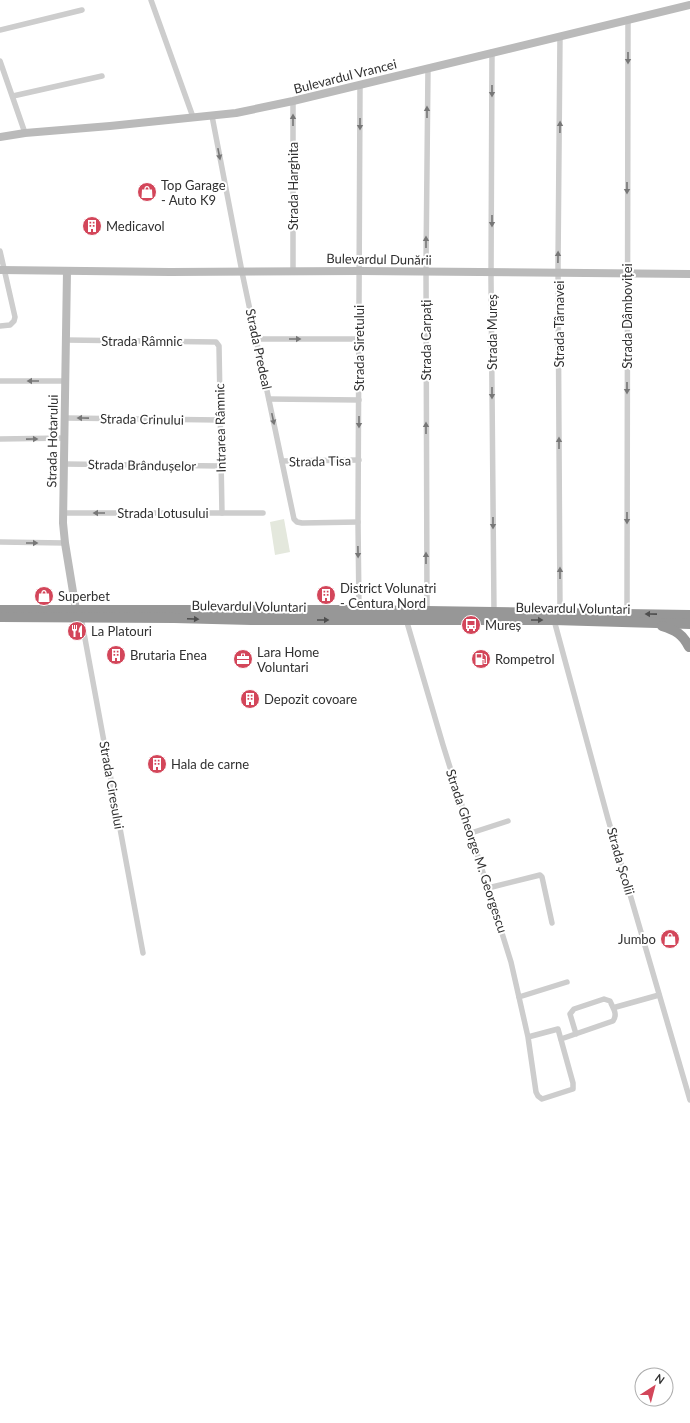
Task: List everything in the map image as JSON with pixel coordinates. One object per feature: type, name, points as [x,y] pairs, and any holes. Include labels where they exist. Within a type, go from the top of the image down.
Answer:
[{"type":"highway","name":"Bulevardul Voluntari","points":[[0,610],[251,620],[406,619],[627,613],[690,614]]},
{"type":"highway","name":"Bulevardul Voluntari","points":[[0,617],[79,614],[360,610],[494,612],[654,623],[690,624]]},
{"type":"highway","points":[[654,623],[680,634],[689,647]]},
{"type":"street","points":[[151,0],[194,117]]},
{"type":"street","name":"Bulevardul Vrancei","points":[[0,137],[25,133],[236,113],[293,101],[690,5]]},
{"type":"street","points":[[0,30],[82,10]]},
{"type":"street","name":"Strada Dâmboviței","points":[[627,613],[628,19]]},
{"type":"street","name":"Strada Târnavei","points":[[557,616],[560,36]]},
{"type":"street","name":"Strada Mureș","points":[[492,52],[494,612]]},
{"type":"street","points":[[0,61],[25,133]]},
{"type":"street","name":"Strada Carpați","points":[[427,612],[426,272],[428,68]]},
{"type":"street","points":[[13,96],[102,76]]},
{"type":"street","name":"Strada Siretului","points":[[360,85],[358,522],[360,610]]},
{"type":"street","name":"Strada Harghita","points":[[293,101],[293,271]]},
{"type":"street","name":"Strada Predeal","points":[[212,116],[242,272],[294,519],[297,522],[302,523],[358,522]]},
{"type":"street","points":[[0,251],[2,270],[15,317],[13,324],[8,326],[0,326]]},
{"type":"street","name":"Bulevardul Dunării","points":[[2,270],[690,274]]},
{"type":"street","name":"Strada Hotarului","points":[[67,271],[64,464],[65,543],[79,614]]},
{"type":"street","points":[[256,339],[359,339]]},
{"type":"street","name":"Strada Râmnic","points":[[66,340],[218,343]]},
{"type":"street","name":"Intrarea Râmnic","points":[[218,343],[222,513]]},
{"type":"street","points":[[0,381],[65,381]]},
{"type":"street","points":[[269,399],[359,400]]},
{"type":"street","name":"Strada Crinului","points":[[65,418],[220,420]]},
{"type":"street","points":[[0,439],[65,438]]},
{"type":"street","name":"Strada Tisa","points":[[282,461],[359,460]]},
{"type":"street","name":"Strada Brândușelor","points":[[64,464],[221,466]]},
{"type":"street","name":"Strada Lotusului","points":[[64,513],[262,513]]},
{"type":"street","points":[[0,542],[65,543]]},
{"type":"street","name":"Strada Ciresului","points":[[79,614],[143,953]]},
{"type":"street","name":"Strada Școlii","points":[[557,616],[610,824],[690,1100]]},
{"type":"street","name":"Strada Gheorge M. Georgescu","points":[[406,619],[443,744],[511,962],[528,1037],[535,1086],[538,1096],[542,1099],[574,1088],[561,1039]]},
{"type":"street","points":[[471,833],[508,821]]},
{"type":"street","points":[[488,888],[540,875],[542,877],[552,923]]},
{"type":"street","points":[[519,997],[568,982]]},
{"type":"street","points":[[616,1007],[659,995]]},
{"type":"street","points":[[528,1037],[558,1029],[561,1039],[576,1034],[612,1021],[615,1017],[615,1013],[610,1001],[604,999],[574,1009],[570,1014],[576,1034]]},
{"type":"shaded area","points":[[284,519],[290,552],[275,555],[270,522]]},
{"type":"place","name":"Top Garage - Auto K9","points":[[147,192]]},
{"type":"place","name":"Medicavol","points":[[92,226]]},
{"type":"place","name":"District Volunatri - Centura Nord","points":[[326,595]]},
{"type":"place","name":"Superbet","points":[[44,596]]},
{"type":"place","name":"Mureș","points":[[471,625]]},
{"type":"place","name":"La Platouri","points":[[77,631]]},
{"type":"place","name":"Brutaria Enea","points":[[116,655]]},
{"type":"place","name":"Lara Home Voluntari","points":[[243,659]]},
{"type":"place","name":"Rompetrol","points":[[481,659]]},
{"type":"place","name":"Depozit covoare","points":[[250,699]]},
{"type":"place","name":"Hala de carne","points":[[157,764]]},
{"type":"place","name":"Jumbo","points":[[670,939]]}]
